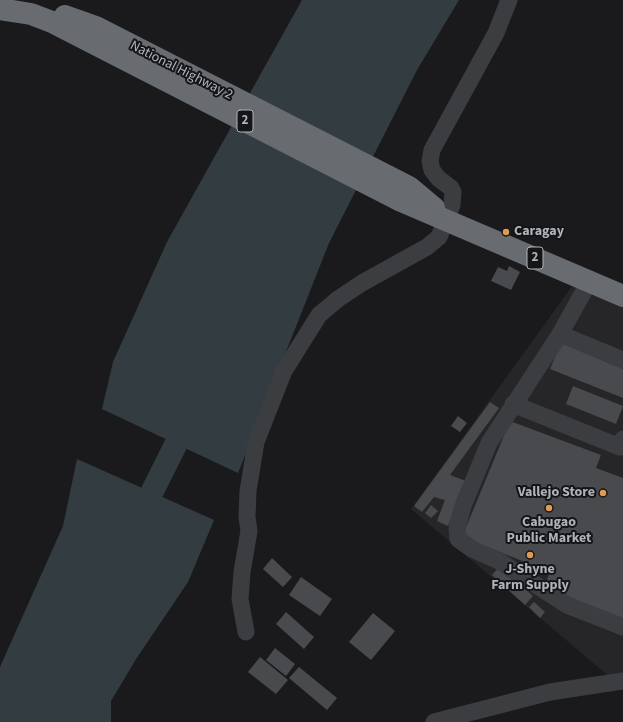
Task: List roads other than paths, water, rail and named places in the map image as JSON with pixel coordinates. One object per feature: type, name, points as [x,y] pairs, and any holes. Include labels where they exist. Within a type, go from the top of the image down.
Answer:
[{"type":"highway","name":"National Highway 2","points":[[5,9],[31,14],[92,34],[405,194],[447,220],[623,296]]},
{"type":"street","points":[[246,632],[240,599],[242,572],[249,531],[247,517],[248,491],[256,442],[284,371],[319,315],[338,299],[362,283],[435,242],[442,233],[452,205],[453,192],[451,188],[434,174],[432,170],[430,161],[432,150],[496,33],[509,0]]},
{"type":"street","points":[[589,282],[560,334],[489,443],[463,506],[457,528],[458,539],[472,549],[499,561],[567,605],[623,627]]},
{"type":"street","points":[[560,334],[623,360]]},
{"type":"street","points":[[514,404],[620,447],[623,439]]},
{"type":"street","points":[[434,722],[550,692],[623,681]]},
{"type":"waterway","points":[[138,520],[190,416]]},
{"type":"place","name":"Caragay","points":[[506,232]]},
{"type":"place","name":"Vallejo Store","points":[[603,493]]},
{"type":"place","name":"Cabugao Public Market","points":[[549,508]]},
{"type":"place","name":"J-Shyne Farm Supply","points":[[530,555]]}]
